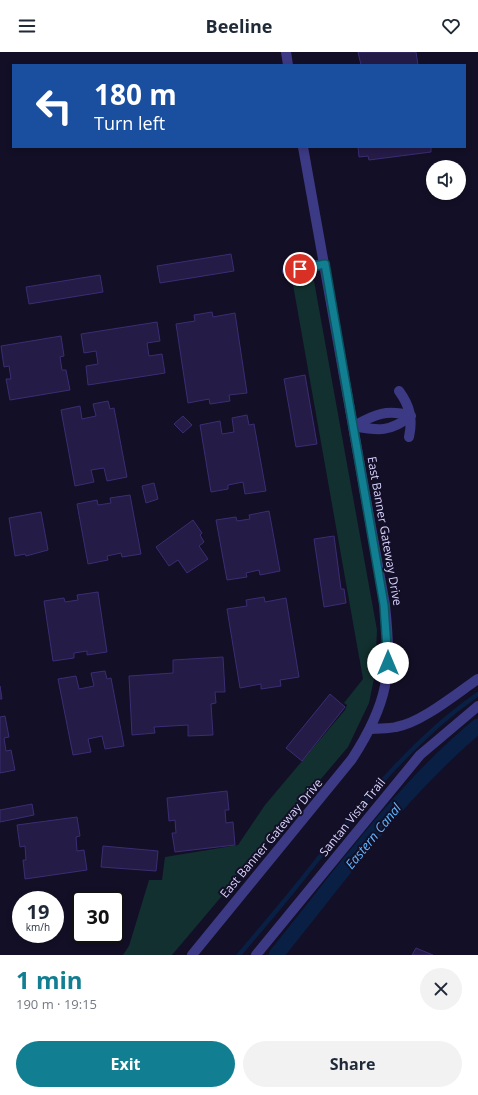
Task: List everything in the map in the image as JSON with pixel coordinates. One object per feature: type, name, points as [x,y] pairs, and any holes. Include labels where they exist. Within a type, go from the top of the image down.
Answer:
[{"type":"street","points":[[286,52],[288,64]]},
{"type":"street","name":"East Banner Gateway Drive","points":[[192,955],[338,778],[371,729],[382,702],[387,675],[387,630],[384,605],[354,426],[303,148]]},
{"type":"street","points":[[287,271],[325,264]]},
{"type":"street","points":[[399,391],[406,400],[411,416],[412,426],[409,437]]},
{"type":"street","points":[[354,426],[372,416],[395,412],[411,416]]},
{"type":"street","points":[[354,426],[374,430],[398,426],[411,416]]},
{"type":"street","points":[[371,729],[396,727],[409,724],[478,679]]},
{"type":"street","name":"Santan Vista Trail","points":[[256,955],[420,755],[478,706]]},
{"type":"green space","points":[[307,277],[314,281],[377,630],[375,674],[369,703],[348,747],[172,955],[123,955],[129,946],[149,880],[162,880],[165,857],[238,845],[265,805],[345,710],[347,705],[344,703],[363,679],[292,279]]},
{"type":"building","points":[[358,52],[416,52],[418,64],[361,64]]},
{"type":"building","points":[[358,148],[431,148],[431,152],[369,160],[368,156],[359,157]]},
{"type":"building","points":[[231,254],[234,271],[160,283],[157,266]]},
{"type":"building","points":[[100,275],[103,292],[29,304],[26,287]]},
{"type":"building","points":[[212,312],[213,317],[235,313],[247,393],[229,395],[230,401],[210,404],[209,399],[188,403],[176,324],[195,321],[194,315]]},
{"type":"building","points":[[157,322],[160,341],[147,343],[149,356],[162,354],[165,373],[88,385],[86,366],[98,364],[96,351],[84,353],[81,334]]},
{"type":"building","points":[[61,336],[64,356],[60,357],[62,370],[66,370],[70,390],[10,400],[6,379],[11,379],[9,366],[4,367],[1,346]]},
{"type":"building","points":[[305,375],[317,444],[296,447],[284,379]]},
{"type":"building","points":[[108,401],[110,409],[114,408],[127,477],[107,481],[104,468],[91,470],[94,482],[75,486],[61,410],[80,406],[82,419],[96,416],[93,404]]},
{"type":"building","points":[[247,415],[249,425],[254,424],[266,491],[245,494],[243,482],[228,485],[228,489],[211,492],[200,425],[220,421],[222,434],[234,432],[232,418]]},
{"type":"building","points":[[183,416],[192,425],[183,433],[174,424]]},
{"type":"building","points":[[154,483],[158,499],[146,503],[142,486]]},
{"type":"building","points":[[130,495],[141,554],[122,557],[121,553],[107,556],[108,560],[88,564],[77,504],[97,500],[98,505],[111,503],[110,498]]},
{"type":"building","points":[[269,511],[280,571],[260,575],[259,570],[246,573],[247,577],[227,580],[216,520],[236,517],[237,521],[250,519],[249,515]]},
{"type":"building","points":[[41,512],[48,550],[26,556],[25,554],[15,556],[9,518]]},
{"type":"building","points":[[193,520],[202,533],[200,535],[204,542],[199,546],[208,559],[187,573],[178,560],[169,566],[156,547]]},
{"type":"building","points":[[334,536],[341,589],[344,589],[346,603],[324,607],[314,539]]},
{"type":"building","points":[[98,592],[107,652],[87,655],[87,651],[74,653],[74,658],[53,661],[44,601],[64,598],[65,602],[78,600],[77,595]]},
{"type":"building","points":[[264,597],[265,602],[286,598],[299,677],[280,680],[281,686],[261,689],[261,684],[240,688],[227,609],[247,606],[246,600]]},
{"type":"building","points":[[223,657],[225,692],[215,692],[216,703],[211,704],[213,735],[188,736],[188,725],[154,727],[155,733],[132,735],[129,676],[173,673],[173,660]]},
{"type":"building","points":[[105,671],[107,679],[111,678],[124,746],[105,749],[102,736],[88,739],[91,752],[73,755],[58,679],[76,676],[79,689],[94,686],[91,673]]},
{"type":"building","points":[[0,686],[2,699],[0,699]]},
{"type":"building","points":[[330,694],[345,707],[302,761],[286,748]]},
{"type":"building","points":[[5,716],[9,737],[4,738],[6,751],[11,750],[15,770],[0,773],[0,717]]},
{"type":"building","points":[[227,791],[229,810],[225,810],[226,823],[233,822],[235,845],[175,852],[172,833],[176,833],[175,820],[169,821],[167,798]]},
{"type":"building","points":[[32,804],[34,815],[0,822],[0,810]]},
{"type":"building","points":[[77,817],[80,836],[76,837],[77,851],[84,850],[87,870],[25,879],[23,860],[26,860],[25,846],[20,847],[17,825]]},
{"type":"building","points":[[103,846],[158,851],[156,871],[101,867]]},
{"type":"building","points":[[416,948],[433,955],[412,955]]},
{"type":"waterway","points":[[239,955],[292,892],[360,806],[427,735],[478,694]]},
{"type":"waterway","name":"Eastern Canal","points":[[276,955],[347,865],[397,806],[450,751],[478,726]]},
{"type":"route","points":[[300,269],[325,264],[384,605],[387,630],[388,663]]}]
